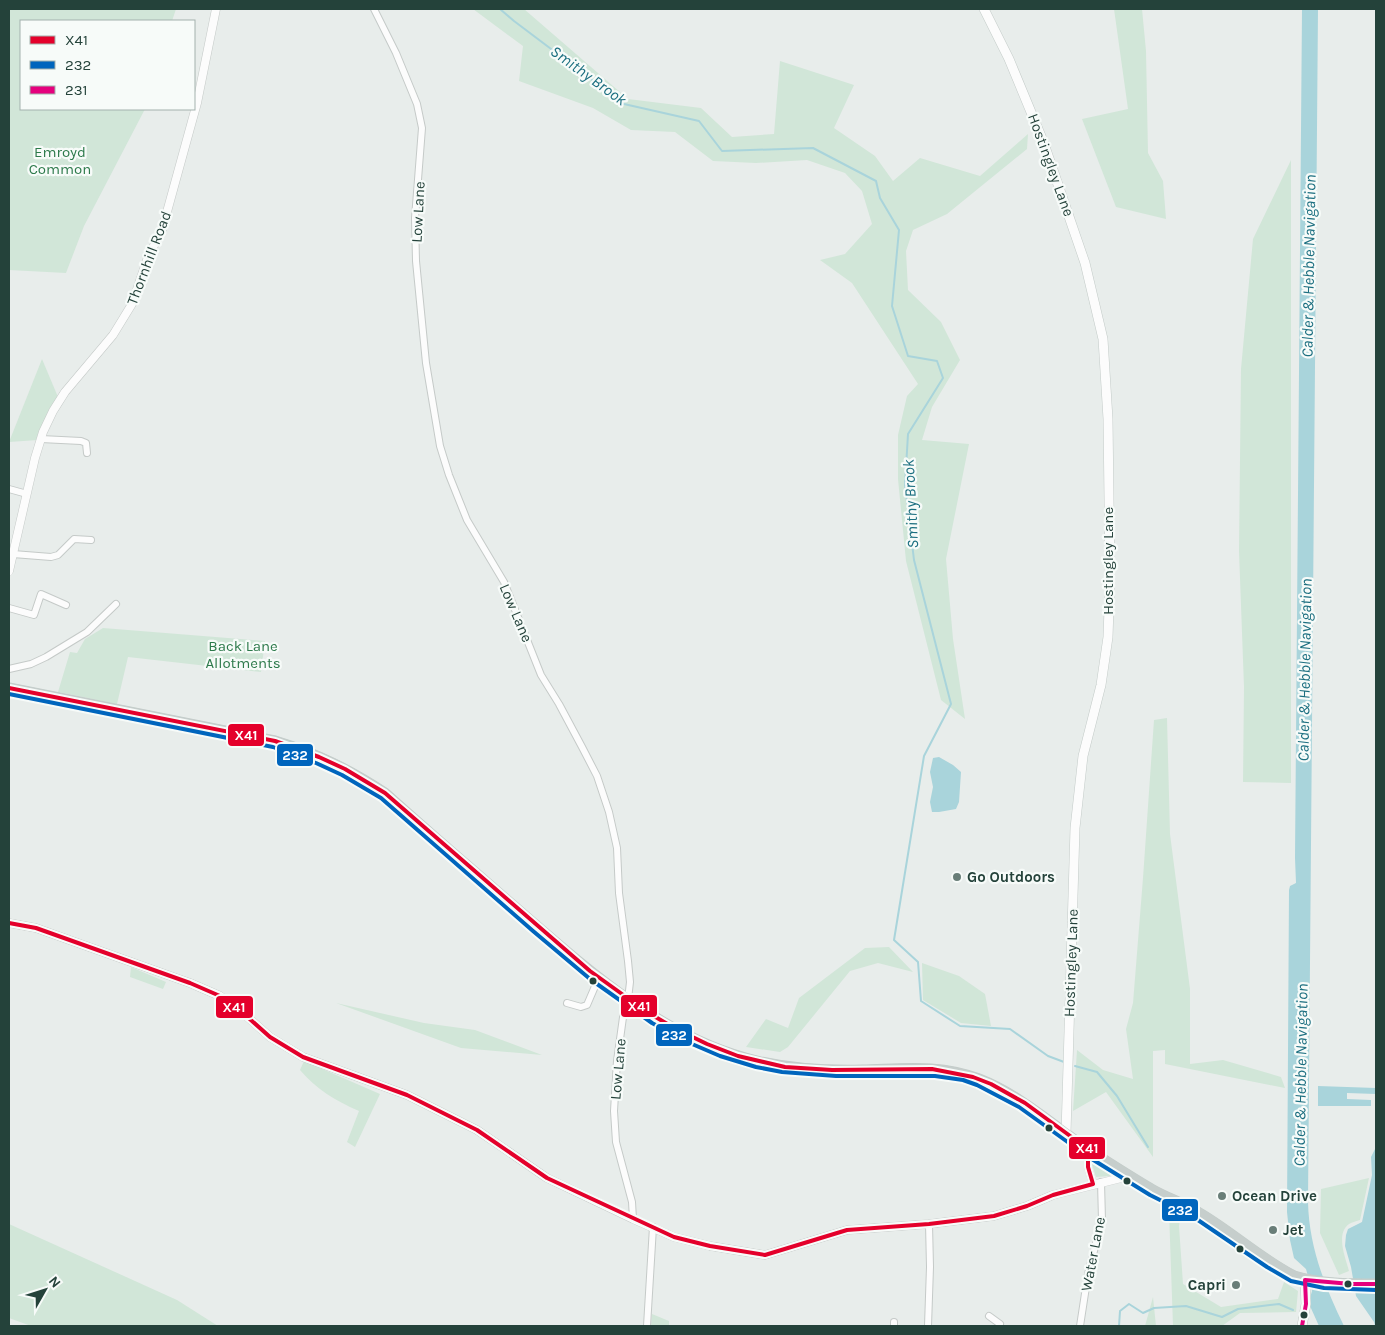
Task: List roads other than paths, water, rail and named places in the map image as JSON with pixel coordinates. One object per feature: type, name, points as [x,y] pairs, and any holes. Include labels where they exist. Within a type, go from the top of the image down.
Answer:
[{"type":"highway","points":[[9,688],[275,741],[305,750],[333,762],[385,794],[539,928],[599,977],[649,1014],[700,1042],[758,1061],[815,1070],[934,1068],[963,1074],[998,1087],[1128,1176],[1155,1192],[1199,1212],[1287,1273],[1305,1280],[1376,1284]]},
{"type":"main road","name":"Hostingley Lane","points":[[984,9],[1009,59],[1043,141],[1085,263],[1103,339],[1108,419],[1110,579],[1108,637],[1101,684],[1083,756],[1075,828],[1066,1133]]},
{"type":"main road","points":[[1302,1326],[1306,1304],[1305,1280]]},
{"type":"street","name":"Thornhill Road","points":[[9,571],[12,549],[35,458],[53,410],[113,335],[132,304],[148,257],[162,230],[197,103],[216,9]]},
{"type":"street","name":"Low Lane","points":[[374,9],[400,62],[417,104],[422,128],[415,218],[416,261],[426,363],[440,446],[467,520],[504,582],[542,675],[560,704],[596,776],[609,812],[617,848],[619,893],[630,982],[617,1061],[614,1111],[616,1142],[632,1202],[632,1219]]},
{"type":"street","points":[[41,439],[81,441],[86,443],[86,453]]},
{"type":"street","points":[[9,489],[27,494]]},
{"type":"street","points":[[12,549],[51,557],[58,555],[74,539],[91,540]]},
{"type":"street","points":[[9,608],[34,615],[41,594],[66,605]]},
{"type":"street","points":[[9,669],[31,664],[46,657],[88,632],[116,604]]},
{"type":"street","points":[[9,923],[36,928],[190,983],[220,996],[270,1037],[303,1057],[407,1095],[477,1130],[548,1178],[632,1219],[674,1237],[710,1246],[765,1255],[847,1230],[929,1224],[994,1216],[1027,1206],[1053,1195],[1128,1176]]},
{"type":"street","points":[[567,1003],[581,1007],[587,1006],[599,977]]},
{"type":"street","points":[[1088,1149],[1088,1166],[1093,1184]]},
{"type":"street","name":"Water Lane","points":[[1080,1326],[1088,1274],[1102,1220],[1101,1182]]},
{"type":"street","points":[[928,1326],[929,1224]]},
{"type":"street","points":[[647,1326],[653,1227]]},
{"type":"street","points":[[988,1316],[996,1324]]},
{"type":"water","name":"Calder & Hebble Navigation","points":[[1302,9],[1318,9],[1308,1202],[1311,1235],[1319,1266],[1344,1326],[1319,1326],[1310,1306],[1312,1291],[1306,1269],[1294,1258],[1287,1212],[1289,890],[1290,886],[1296,883]]},
{"type":"water","points":[[939,757],[961,772],[959,802],[956,809],[932,812],[930,802],[933,787],[930,772],[933,758]]},
{"type":"water","points":[[1318,1086],[1376,1088],[1376,1094],[1347,1093],[1347,1099],[1371,1100],[1371,1106],[1318,1106]]},
{"type":"water","points":[[1376,1147],[1375,1326],[1356,1296],[1345,1246],[1348,1229],[1362,1222],[1372,1175],[1371,1157]]},
{"type":"waterway","name":"Smithy Brook","points":[[500,9],[624,104],[699,121],[722,151],[813,148],[876,181],[880,198],[899,230],[892,306],[908,356],[937,361],[943,378],[908,434],[905,485],[914,560],[951,704],[924,756],[894,940],[918,962],[921,1001],[960,1026],[1010,1029],[1048,1056],[1064,1062]]},
{"type":"waterway","name":"Smithy Brook","points":[[1075,1066],[1097,1072],[1117,1096],[1148,1147]]},
{"type":"waterway","points":[[1119,1326],[1120,1311],[1129,1304],[1143,1313],[1154,1308],[1186,1306],[1222,1317],[1238,1309],[1279,1304],[1293,1310]]},
{"type":"place","name":"Go Outdoors","points":[[957,877]]},
{"type":"place","name":"Ocean Drive","points":[[1222,1196]]},
{"type":"place","name":"Jet","points":[[1273,1230]]},
{"type":"place","name":"Capri","points":[[1236,1285]]},
{"type":"park label","name":"Emroyd Common","points":[[60,160]]},
{"type":"park label","name":"Back Lane Allotments","points":[[243,654]]}]
